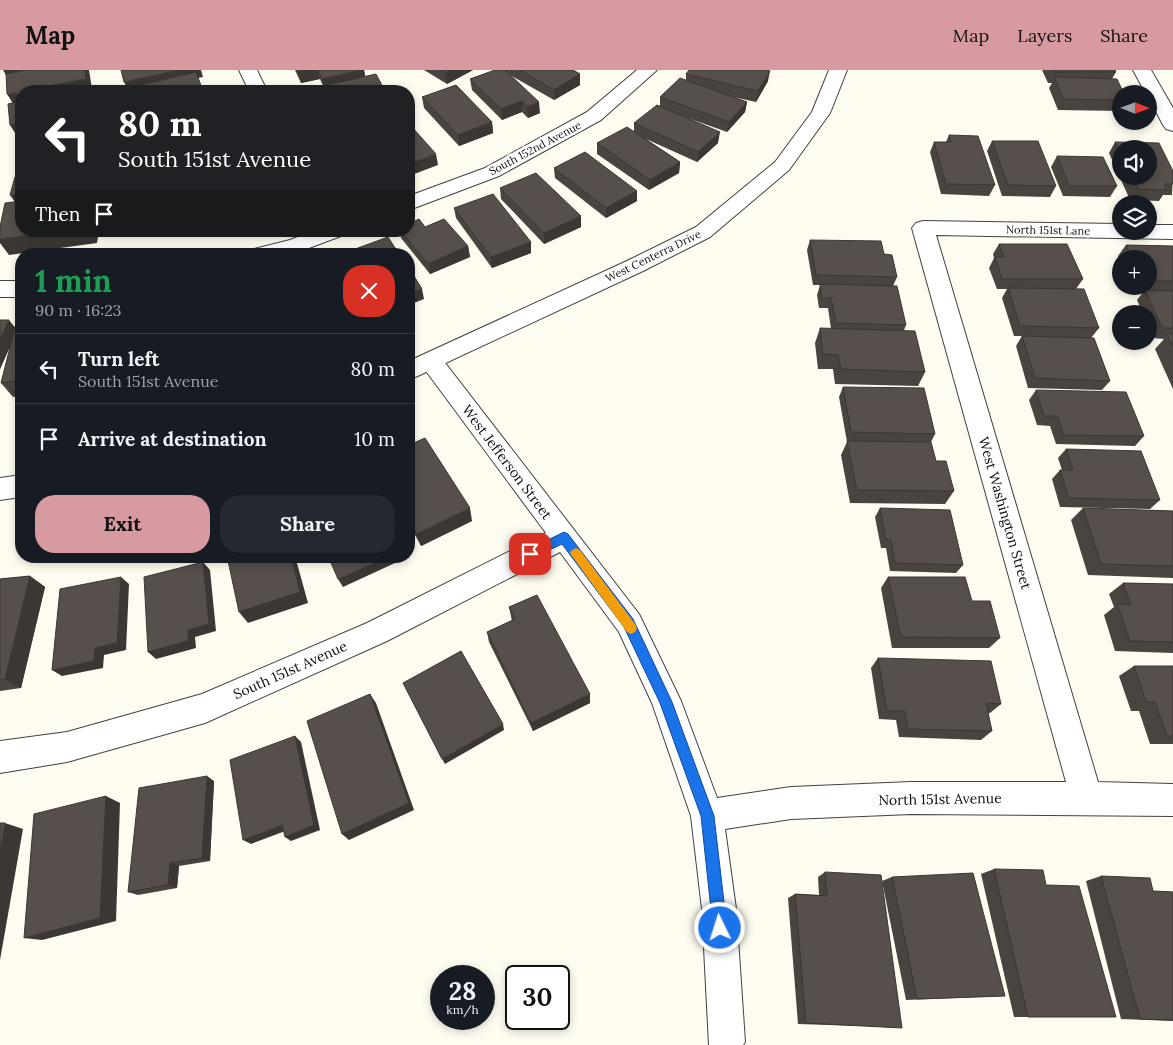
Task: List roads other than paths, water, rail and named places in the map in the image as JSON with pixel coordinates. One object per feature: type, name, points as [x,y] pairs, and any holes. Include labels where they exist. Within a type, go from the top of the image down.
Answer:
[{"type":"street","points":[[248,70],[255,85]]},
{"type":"street","name":"South 152nd Avenue","points":[[415,201],[492,172],[594,116],[648,70]]},
{"type":"street","name":"West Centerra Drive","points":[[420,366],[636,266],[703,232],[782,166],[821,113],[838,70]]},
{"type":"street","points":[[1142,70],[1173,125]]},
{"type":"street","name":"North 151st Lane","points":[[924,228],[1173,232]]},
{"type":"street","name":"West Washington Street","points":[[924,228],[1087,798]]},
{"type":"street","points":[[287,248],[318,237]]},
{"type":"street","points":[[0,289],[15,289]]},
{"type":"street","name":"West Jefferson Street","points":[[420,366],[564,537],[629,623],[666,702],[707,816],[719,908],[726,1042]]},
{"type":"street","points":[[0,489],[15,487]]},
{"type":"street","name":"South 151st Avenue","points":[[0,757],[67,746],[205,708],[377,632],[564,537]]},
{"type":"street","name":"North 151st Avenue","points":[[707,816],[791,804],[912,798],[1173,800]]}]
